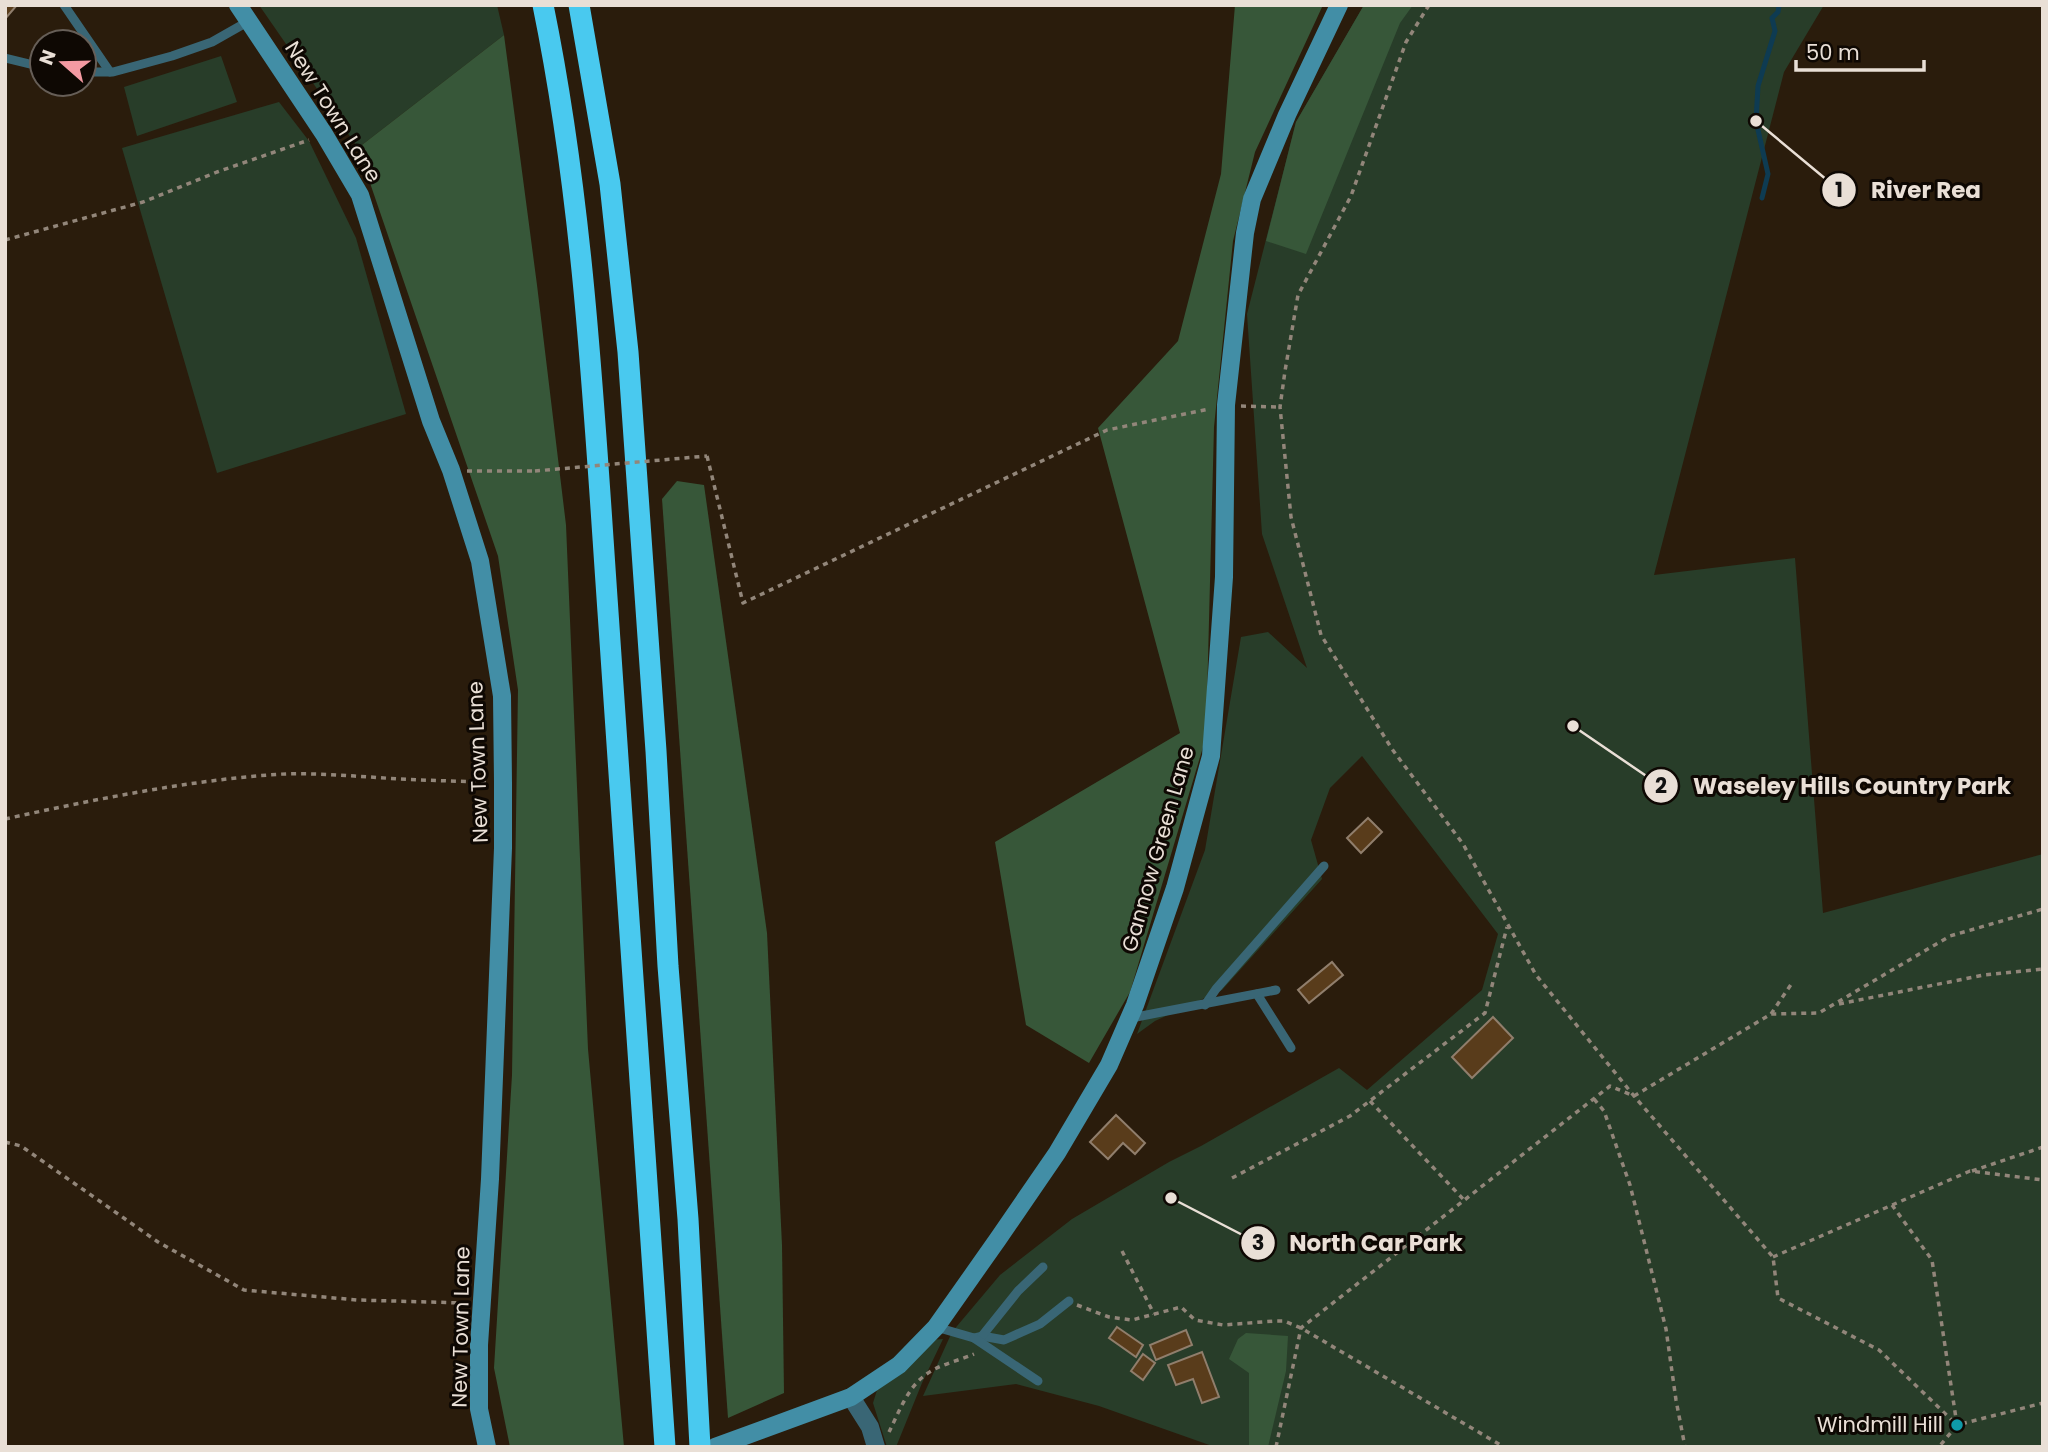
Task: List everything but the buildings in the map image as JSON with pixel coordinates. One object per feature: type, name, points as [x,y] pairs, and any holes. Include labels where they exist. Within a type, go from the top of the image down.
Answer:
[{"type":"highway","points":[[543,5],[578,232],[612,671],[665,1447]]},
{"type":"highway","points":[[579,5],[610,184],[628,352],[668,966],[688,1219],[700,1447]]},
{"type":"street","name":"New Town Lane","points":[[238,5],[324,134],[360,195],[431,421],[452,470],[480,561],[502,696],[503,782],[503,848],[491,1152],[480,1304],[479,1409],[487,1447]]},
{"type":"street","name":"Gannow Green Lane","points":[[723,1444],[851,1397],[899,1365],[936,1327],[1057,1153],[1109,1065],[1129,1018],[1175,888],[1211,756],[1224,577],[1226,405],[1245,233],[1252,199],[1287,115],[1339,5]]},
{"type":"street","points":[[851,1397],[881,1442]]},
{"type":"lane","points":[[64,5],[110,72]]},
{"type":"lane","points":[[98,72],[110,72],[172,56],[212,42],[249,21]]},
{"type":"lane","points":[[5,58],[28,64]]},
{"type":"lane","points":[[1205,1004],[1324,866]]},
{"type":"lane","points":[[1129,1018],[1276,990]]},
{"type":"lane","points":[[1257,994],[1290,1048]]},
{"type":"lane","points":[[978,1337],[1043,1267]]},
{"type":"lane","points":[[936,1327],[1004,1340],[1040,1325],[1069,1301]]},
{"type":"lane","points":[[978,1337],[989,1348],[1038,1381]]},
{"type":"path","points":[[1429,5],[1406,42],[1351,196],[1298,295],[1280,407],[1291,517],[1321,635],[1392,749],[1463,844],[1536,975],[1634,1096],[1773,1257],[1778,1298],[1879,1350],[1957,1425]]},
{"type":"path","points":[[5,240],[143,202],[324,134]]},
{"type":"path","points":[[452,470],[535,471],[707,456],[743,603],[1107,430],[1226,405],[1280,407]]},
{"type":"path","points":[[5,819],[175,785],[271,775],[503,782]]},
{"type":"path","points":[[1771,1014],[1819,1013],[1950,936],[2043,909]]},
{"type":"path","points":[[1231,1178],[1350,1116],[1485,1013],[1508,925]]},
{"type":"path","points":[[1834,1005],[1984,975],[2043,969]]},
{"type":"path","points":[[1634,1096],[1771,1014],[1791,983]]},
{"type":"path","points":[[1276,1447],[1301,1328],[1610,1086],[1634,1096]]},
{"type":"path","points":[[1594,1099],[1604,1111],[1630,1185],[1666,1329],[1685,1447]]},
{"type":"path","points":[[1370,1101],[1465,1200]]},
{"type":"path","points":[[5,1142],[21,1146],[158,1242],[244,1290],[357,1300],[480,1304]]},
{"type":"path","points":[[1773,1257],[1970,1171],[2043,1147]]},
{"type":"path","points":[[1970,1171],[2043,1180]]},
{"type":"path","points":[[1892,1205],[1932,1260],[1957,1425]]},
{"type":"path","points":[[1122,1251],[1154,1314]]},
{"type":"path","points":[[1069,1301],[1109,1317],[1132,1320],[1181,1307],[1195,1320],[1223,1325],[1284,1321],[1301,1328],[1504,1447]]},
{"type":"path","points":[[881,1442],[923,1376],[989,1348]]},
{"type":"path","points":[[1939,1447],[1957,1425],[2043,1403]]},
{"type":"green space","points":[[259,5],[497,5],[504,35],[358,148]]},
{"type":"green space","points":[[1235,5],[1323,5],[1255,152],[1233,241],[1214,427],[1206,737],[1130,992],[1089,1063],[1026,1025],[995,842],[1180,733],[1098,428],[1178,341],[1221,174]]},
{"type":"green space","points":[[1364,5],[1824,5],[1784,72],[1654,575],[1795,558],[1823,913],[2043,854],[2043,1447],[1215,1447],[1099,1406],[1016,1384],[923,1396],[952,1332],[1000,1275],[1072,1219],[1339,1068],[1367,1090],[1482,990],[1498,934],[1362,756],[1330,788],[1311,840],[1322,879],[1222,990],[1155,1021],[1137,1034],[1205,850],[1241,637],[1268,632],[1307,668],[1262,534],[1247,314],[1296,122]]},
{"type":"green space","points":[[1364,5],[1413,5],[1400,23],[1306,254],[1266,241],[1296,122]]},
{"type":"green space","points":[[504,35],[566,525],[588,1049],[624,1447],[510,1447],[494,1368],[512,1075],[518,690],[498,556],[358,148]]},
{"type":"green space","points":[[221,56],[237,102],[137,136],[124,87]]},
{"type":"green space","points":[[279,102],[309,141],[356,238],[406,414],[217,473],[122,148]]},
{"type":"green space","points":[[677,481],[704,485],[767,933],[782,1245],[784,1393],[728,1418],[662,499]]},
{"type":"green space","points":[[1246,1333],[1288,1336],[1286,1371],[1268,1447],[1249,1445],[1249,1373],[1229,1359],[1238,1339]]},
{"type":"green space","points":[[943,1339],[896,1447],[887,1447],[873,1403],[877,1390],[929,1340]]},
{"type":"waterway","points":[[1762,198],[1768,174],[1756,121],[1758,86],[1775,31],[1772,18],[1778,12],[1779,5]]},
{"type":"place","name":"River Rea","points":[[1756,121]]},
{"type":"place","name":"Waseley Hills Country Park","points":[[1573,726]]},
{"type":"place","name":"North Car Park","points":[[1171,1198]]},
{"type":"place","name":"Windmill Hill","points":[[1957,1425]]}]
